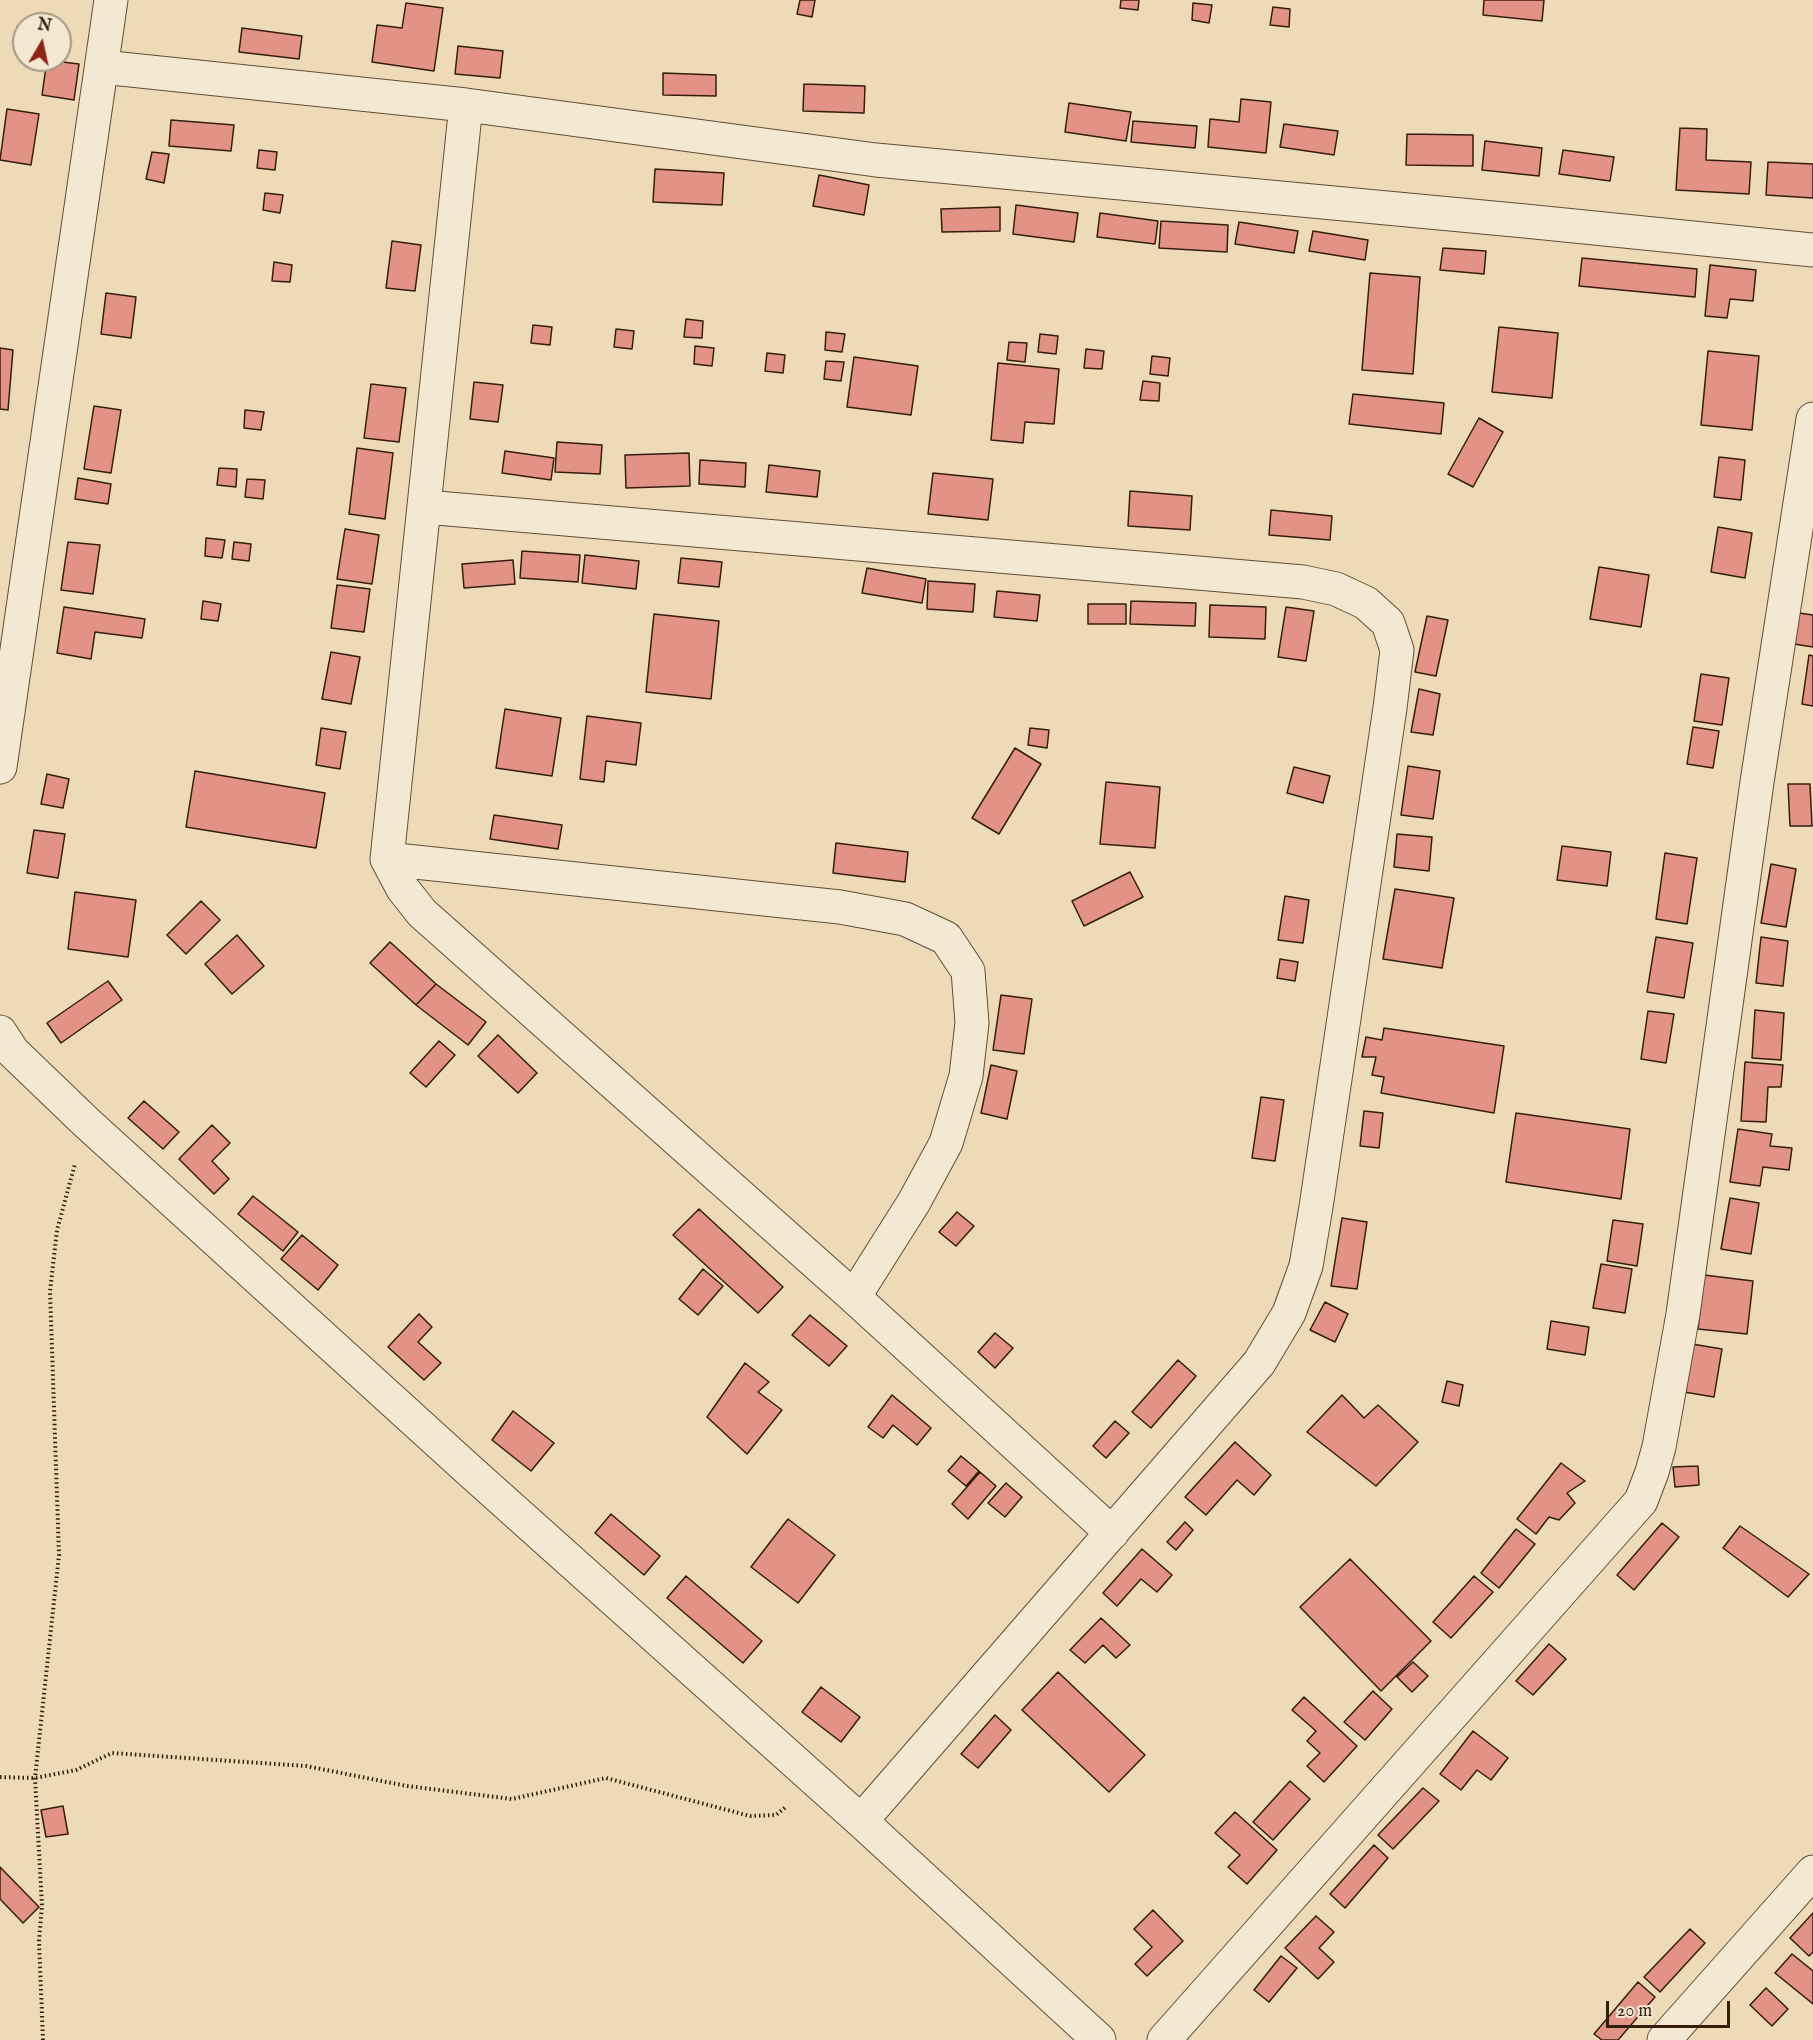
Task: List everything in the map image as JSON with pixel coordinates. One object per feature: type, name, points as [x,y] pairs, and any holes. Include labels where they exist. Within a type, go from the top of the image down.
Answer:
[{"type":"street","points":[[0,767],[111,0]]},
{"type":"street","points":[[102,67],[466,105],[876,160],[1479,216],[1813,250]]},
{"type":"street","points":[[466,105],[387,859],[403,889],[422,913],[854,1297],[1112,1533]]},
{"type":"street","points":[[1164,2040],[1641,1501],[1659,1447],[1683,1314],[1757,782],[1813,419]]},
{"type":"street","points":[[424,507],[1303,582],[1336,589],[1366,603],[1388,623],[1397,650],[1306,1266],[1289,1313],[1259,1363],[861,1821]]},
{"type":"street","points":[[387,859],[840,907],[905,919],[946,938],[969,971],[972,1023],[966,1076],[946,1143],[914,1202],[854,1297]]},
{"type":"street","points":[[0,1032],[14,1052],[87,1124],[815,1782],[861,1821],[1099,2040]]},
{"type":"street","points":[[1664,2040],[1813,1872]]},
{"type":"path","points":[[43,2040],[39,1941],[42,1906],[35,1778],[59,1555],[50,1291],[57,1230],[87,1124]]},
{"type":"path","points":[[0,1777],[35,1778],[76,1770],[112,1753],[306,1766],[407,1786],[512,1799],[606,1778],[750,1816],[776,1815],[815,1782]]},
{"type":"building","points":[[800,0],[815,0],[812,17],[797,14]]},
{"type":"building","points":[[1121,0],[1139,0],[1138,10],[1120,8]]},
{"type":"building","points":[[1484,0],[1544,0],[1542,21],[1483,15]]},
{"type":"building","points":[[406,3],[443,8],[434,71],[372,62],[377,25],[402,28]]},
{"type":"building","points":[[1193,3],[1212,5],[1209,23],[1192,20]]},
{"type":"building","points":[[1273,7],[1290,9],[1289,27],[1270,25]]},
{"type":"building","points":[[242,28],[302,36],[299,59],[239,52]]},
{"type":"building","points":[[458,46],[503,51],[500,78],[455,74]]},
{"type":"building","points":[[72,63],[79,64],[74,100],[42,95],[45,72],[72,72]]},
{"type":"building","points":[[663,73],[716,75],[716,96],[663,95]]},
{"type":"building","points":[[804,84],[865,86],[864,113],[803,111]]},
{"type":"building","points":[[1241,99],[1271,102],[1266,153],[1208,147],[1210,119],[1239,122]]},
{"type":"building","points":[[1069,103],[1131,112],[1126,141],[1065,132]]},
{"type":"building","points":[[7,109],[39,114],[31,165],[0,160]]},
{"type":"building","points":[[171,120],[234,125],[231,151],[169,146]]},
{"type":"building","points":[[1133,121],[1197,126],[1195,148],[1131,142]]},
{"type":"building","points":[[1284,124],[1338,131],[1334,155],[1280,147]]},
{"type":"building","points":[[1680,128],[1707,129],[1706,160],[1751,162],[1749,194],[1676,190]]},
{"type":"building","points":[[1407,134],[1473,135],[1473,166],[1406,165]]},
{"type":"building","points":[[1485,141],[1542,148],[1539,176],[1482,170]]},
{"type":"building","points":[[259,150],[277,152],[275,170],[257,168]]},
{"type":"building","points":[[1563,150],[1614,157],[1610,181],[1559,174]]},
{"type":"building","points":[[152,152],[169,154],[164,183],[146,179]]},
{"type":"building","points":[[1768,162],[1813,164],[1813,198],[1766,195]]},
{"type":"building","points":[[655,169],[724,173],[722,205],[653,202]]},
{"type":"building","points":[[819,175],[869,185],[864,215],[813,206]]},
{"type":"building","points":[[265,193],[283,195],[280,213],[263,210]]},
{"type":"building","points":[[1016,205],[1078,213],[1074,242],[1013,234]]},
{"type":"building","points":[[1000,207],[1000,231],[942,232],[941,209]]},
{"type":"building","points":[[1100,213],[1158,221],[1155,244],[1097,237]]},
{"type":"building","points":[[1161,221],[1228,225],[1227,252],[1159,248]]},
{"type":"building","points":[[1239,222],[1298,231],[1294,253],[1235,244]]},
{"type":"building","points":[[1313,231],[1368,240],[1365,260],[1309,251]]},
{"type":"building","points":[[392,241],[421,245],[415,291],[386,288]]},
{"type":"building","points":[[1443,248],[1486,251],[1484,274],[1440,270]]},
{"type":"building","points":[[1582,258],[1697,269],[1695,297],[1579,286]]},
{"type":"building","points":[[274,262],[292,265],[290,282],[272,281]]},
{"type":"building","points":[[1710,265],[1756,270],[1753,301],[1730,299],[1727,318],[1705,316]]},
{"type":"building","points":[[1370,273],[1420,277],[1413,374],[1362,370]]},
{"type":"building","points":[[106,293],[136,297],[131,338],[101,334]]},
{"type":"building","points":[[686,319],[703,321],[702,338],[684,337]]},
{"type":"building","points":[[533,325],[552,327],[550,345],[531,343]]},
{"type":"building","points":[[1499,327],[1558,333],[1552,398],[1492,392]]},
{"type":"building","points":[[616,329],[634,331],[632,349],[614,347]]},
{"type":"building","points":[[826,332],[845,334],[842,352],[825,350]]},
{"type":"building","points":[[1040,334],[1058,336],[1056,354],[1038,352]]},
{"type":"building","points":[[1009,342],[1027,343],[1025,362],[1007,360]]},
{"type":"building","points":[[695,346],[714,348],[712,366],[694,364]]},
{"type":"building","points":[[0,348],[13,350],[8,410],[0,409]]},
{"type":"building","points":[[1086,349],[1104,351],[1102,369],[1084,368]]},
{"type":"building","points":[[1708,351],[1759,356],[1752,430],[1701,425]]},
{"type":"building","points":[[767,353],[785,355],[783,373],[765,371]]},
{"type":"building","points":[[1152,356],[1170,358],[1168,376],[1150,374]]},
{"type":"building","points":[[854,357],[918,366],[911,415],[847,407]]},
{"type":"building","points":[[826,361],[844,362],[841,381],[824,379]]},
{"type":"building","points":[[998,363],[1059,369],[1054,424],[1025,422],[1023,443],[991,440]]},
{"type":"building","points":[[1143,381],[1160,383],[1159,401],[1140,400]]},
{"type":"building","points":[[474,382],[503,385],[498,422],[470,419]]},
{"type":"building","points":[[371,384],[406,388],[399,442],[364,438]]},
{"type":"building","points":[[1353,394],[1444,403],[1441,434],[1349,424]]},
{"type":"building","points":[[94,406],[121,410],[111,473],[84,469]]},
{"type":"building","points":[[245,410],[264,412],[261,430],[244,428]]},
{"type":"building","points":[[1479,418],[1503,432],[1473,487],[1448,474]]},
{"type":"building","points":[[557,442],[602,445],[600,474],[555,472]]},
{"type":"building","points":[[357,448],[393,453],[385,519],[349,514]]},
{"type":"building","points":[[505,451],[554,458],[551,480],[502,473]]},
{"type":"building","points":[[689,453],[690,486],[626,488],[625,455]]},
{"type":"building","points":[[1719,457],[1745,460],[1741,500],[1714,497]]},
{"type":"building","points":[[700,460],[746,463],[745,487],[699,484]]},
{"type":"building","points":[[769,465],[820,471],[817,497],[766,492]]},
{"type":"building","points":[[219,468],[237,469],[236,487],[217,485]]},
{"type":"building","points":[[933,473],[993,479],[988,520],[928,514]]},
{"type":"building","points":[[78,478],[111,484],[108,504],[75,499]]},
{"type":"building","points":[[247,479],[265,480],[263,499],[245,497]]},
{"type":"building","points":[[1130,491],[1192,496],[1190,530],[1128,526]]},
{"type":"building","points":[[1271,510],[1332,516],[1330,540],[1269,535]]},
{"type":"building","points":[[1718,527],[1752,533],[1745,578],[1711,572]]},
{"type":"building","points":[[345,529],[379,535],[372,584],[337,579]]},
{"type":"building","points":[[206,538],[225,540],[222,558],[205,556]]},
{"type":"building","points":[[68,542],[100,545],[93,594],[61,590]]},
{"type":"building","points":[[234,542],[251,544],[249,561],[232,559]]},
{"type":"building","points":[[522,551],[580,555],[578,582],[520,578]]},
{"type":"building","points":[[585,555],[639,561],[636,589],[582,583]]},
{"type":"building","points":[[681,558],[722,562],[719,587],[678,583]]},
{"type":"building","points":[[513,560],[515,584],[464,588],[462,564]]},
{"type":"building","points":[[1599,567],[1649,575],[1641,627],[1590,619]]},
{"type":"building","points":[[867,568],[926,579],[922,603],[862,593]]},
{"type":"building","points":[[928,581],[975,584],[973,612],[927,609]]},
{"type":"building","points":[[337,585],[370,589],[364,632],[331,628]]},
{"type":"building","points":[[997,591],[1040,595],[1037,621],[994,617]]},
{"type":"building","points":[[203,601],[221,604],[218,621],[201,619]]},
{"type":"building","points":[[1131,601],[1196,603],[1195,626],[1130,624]]},
{"type":"building","points":[[1088,604],[1126,604],[1126,624],[1088,624]]},
{"type":"building","points":[[1210,605],[1266,607],[1265,639],[1209,637]]},
{"type":"building","points":[[64,607],[145,619],[142,638],[95,632],[91,659],[57,653]]},
{"type":"building","points":[[1286,607],[1314,611],[1306,661],[1278,657]]},
{"type":"building","points":[[1799,613],[1813,615],[1813,647],[1794,644]]},
{"type":"building","points":[[654,614],[719,621],[711,699],[646,692]]},
{"type":"building","points":[[1427,616],[1448,620],[1436,676],[1415,672]]},
{"type":"building","points":[[331,652],[360,657],[351,704],[322,699]]},
{"type":"building","points":[[1809,655],[1813,656],[1813,706],[1802,704]]},
{"type":"building","points":[[1701,674],[1729,678],[1722,725],[1694,721]]},
{"type":"building","points":[[1419,689],[1440,694],[1433,735],[1411,732]]},
{"type":"building","points":[[505,709],[561,718],[552,776],[496,768]]},
{"type":"building","points":[[587,716],[641,723],[636,765],[606,761],[604,782],[580,779]]},
{"type":"building","points":[[1693,727],[1719,731],[1713,768],[1687,764]]},
{"type":"building","points":[[321,728],[346,732],[340,769],[316,765]]},
{"type":"building","points":[[1030,728],[1049,730],[1047,748],[1028,745]]},
{"type":"building","points":[[1015,748],[1041,764],[999,834],[972,818]]},
{"type":"building","points":[[1408,766],[1440,771],[1433,819],[1401,815]]},
{"type":"building","points":[[1294,767],[1330,776],[1323,803],[1287,793]]},
{"type":"building","points":[[195,771],[325,793],[316,848],[186,827]]},
{"type":"building","points":[[47,774],[69,779],[63,808],[41,804]]},
{"type":"building","points":[[1106,782],[1160,787],[1155,848],[1100,844]]},
{"type":"building","points":[[1788,784],[1810,784],[1812,826],[1790,826]]},
{"type":"building","points":[[494,815],[562,825],[558,849],[490,839]]},
{"type":"building","points":[[34,830],[65,834],[58,878],[27,873]]},
{"type":"building","points":[[1397,834],[1432,837],[1429,871],[1394,867]]},
{"type":"building","points":[[836,843],[908,852],[905,882],[833,873]]},
{"type":"building","points":[[1562,846],[1611,852],[1607,886],[1557,880]]},
{"type":"building","points":[[1665,853],[1697,858],[1687,924],[1656,919]]},
{"type":"building","points":[[1771,864],[1796,869],[1786,927],[1761,923]]},
{"type":"building","points":[[1130,872],[1143,897],[1084,926],[1072,901]]},
{"type":"building","points":[[1395,889],[1454,898],[1442,968],[1383,959]]},
{"type":"building","points":[[75,892],[136,900],[128,957],[68,949]]},
{"type":"building","points":[[1285,896],[1309,900],[1303,943],[1278,940]]},
{"type":"building","points":[[201,901],[220,920],[186,954],[167,935]]},
{"type":"building","points":[[237,935],[264,966],[232,994],[205,964]]},
{"type":"building","points":[[1656,937],[1693,943],[1684,998],[1647,992]]},
{"type":"building","points":[[1761,937],[1788,941],[1783,986],[1756,983]]},
{"type":"building","points":[[390,942],[436,984],[416,1005],[370,963]]},
{"type":"building","points":[[1280,959],[1298,962],[1295,981],[1277,978]]},
{"type":"building","points":[[108,981],[122,1000],[61,1043],[47,1023]]},
{"type":"building","points":[[436,984],[486,1022],[468,1045],[416,1005]]},
{"type":"building","points":[[1001,995],[1032,999],[1024,1054],[993,1050]]},
{"type":"building","points":[[1755,1010],[1784,1013],[1781,1060],[1752,1058]]},
{"type":"building","points":[[1648,1011],[1674,1014],[1666,1063],[1641,1059]]},
{"type":"building","points":[[1384,1028],[1504,1046],[1494,1113],[1381,1093],[1384,1077],[1372,1075],[1376,1057],[1362,1057],[1366,1037],[1382,1040]]},
{"type":"building","points":[[498,1035],[537,1073],[518,1093],[478,1056]]},
{"type":"building","points":[[439,1041],[455,1055],[426,1087],[410,1073]]},
{"type":"building","points":[[1745,1062],[1783,1065],[1781,1087],[1768,1087],[1766,1122],[1741,1121]]},
{"type":"building","points":[[991,1065],[1017,1071],[1007,1119],[981,1113]]},
{"type":"building","points":[[1261,1097],[1284,1100],[1275,1161],[1252,1158]]},
{"type":"building","points":[[144,1101],[179,1132],[163,1149],[128,1118]]},
{"type":"building","points":[[1364,1111],[1383,1113],[1379,1148],[1360,1146]]},
{"type":"building","points":[[1516,1113],[1630,1129],[1621,1199],[1506,1182]]},
{"type":"building","points":[[212,1125],[230,1143],[212,1161],[229,1179],[214,1194],[179,1159]]},
{"type":"building","points":[[1738,1129],[1772,1134],[1770,1146],[1792,1148],[1789,1170],[1763,1167],[1760,1186],[1730,1182]]},
{"type":"building","points":[[253,1196],[298,1232],[283,1251],[238,1214]]},
{"type":"building","points":[[1730,1198],[1759,1203],[1751,1254],[1721,1249]]},
{"type":"building","points":[[699,1209],[783,1287],[758,1313],[673,1235]]},
{"type":"building","points":[[957,1212],[974,1226],[956,1246],[939,1232]]},
{"type":"building","points":[[1342,1218],[1367,1222],[1357,1289],[1331,1286]]},
{"type":"building","points":[[1613,1220],[1643,1224],[1637,1266],[1607,1261]]},
{"type":"building","points":[[302,1235],[338,1265],[318,1290],[281,1259]]},
{"type":"building","points":[[1601,1264],[1632,1269],[1625,1313],[1593,1308]]},
{"type":"building","points":[[703,1269],[723,1286],[698,1315],[679,1299]]},
{"type":"building","points":[[1704,1275],[1753,1281],[1747,1334],[1698,1329]]},
{"type":"building","points":[[1325,1302],[1348,1314],[1335,1342],[1310,1330]]},
{"type":"building","points":[[419,1314],[432,1327],[418,1342],[441,1363],[424,1380],[388,1347]]},
{"type":"building","points":[[810,1315],[847,1346],[829,1366],[792,1335]]},
{"type":"building","points":[[1551,1321],[1589,1327],[1585,1355],[1547,1349]]},
{"type":"building","points":[[995,1333],[1013,1348],[995,1368],[978,1352]]},
{"type":"building","points":[[1692,1344],[1722,1349],[1714,1397],[1684,1392]]},
{"type":"building","points":[[1178,1360],[1196,1376],[1151,1428],[1132,1412]]},
{"type":"building","points":[[745,1363],[769,1382],[758,1392],[782,1410],[747,1454],[707,1417]]},
{"type":"building","points":[[1447,1381],[1463,1385],[1459,1406],[1442,1402]]},
{"type":"building","points":[[892,1395],[931,1428],[917,1445],[893,1425],[883,1438],[868,1427]]},
{"type":"building","points":[[1342,1395],[1364,1418],[1378,1405],[1418,1442],[1376,1486],[1307,1432]]},
{"type":"building","points":[[513,1411],[554,1443],[531,1471],[492,1440]]},
{"type":"building","points":[[1115,1421],[1129,1433],[1106,1458],[1093,1446]]},
{"type":"building","points":[[1235,1442],[1271,1475],[1254,1495],[1237,1480],[1206,1515],[1185,1497]]},
{"type":"building","points":[[961,1456],[979,1471],[966,1486],[948,1471]]},
{"type":"building","points":[[1561,1463],[1585,1481],[1567,1493],[1575,1503],[1559,1520],[1549,1517],[1536,1534],[1517,1519]]},
{"type":"building","points":[[1698,1466],[1699,1485],[1675,1487],[1673,1467]]},
{"type":"building","points":[[980,1472],[996,1486],[968,1519],[952,1504]]},
{"type":"building","points":[[1006,1483],[1022,1497],[1005,1517],[988,1503]]},
{"type":"building","points":[[611,1514],[660,1556],[644,1575],[595,1533]]},
{"type":"building","points":[[788,1519],[835,1555],[798,1603],[751,1567]]},
{"type":"building","points":[[1185,1522],[1193,1530],[1176,1550],[1167,1542]]},
{"type":"building","points":[[1662,1523],[1679,1537],[1634,1590],[1617,1575]]},
{"type":"building","points":[[1740,1526],[1809,1574],[1788,1597],[1723,1548]]},
{"type":"building","points":[[1516,1529],[1535,1544],[1499,1588],[1481,1573]]},
{"type":"building","points":[[1142,1549],[1172,1575],[1157,1592],[1141,1579],[1117,1606],[1103,1593]]},
{"type":"building","points":[[1350,1559],[1431,1641],[1381,1691],[1300,1607]]},
{"type":"building","points":[[686,1576],[762,1641],[743,1663],[667,1598]]},
{"type":"building","points":[[1474,1576],[1493,1592],[1451,1638],[1433,1622]]},
{"type":"building","points":[[1101,1618],[1130,1645],[1116,1658],[1103,1645],[1085,1663],[1070,1650]]},
{"type":"building","points":[[1549,1644],[1566,1659],[1533,1695],[1516,1681]]},
{"type":"building","points":[[1413,1662],[1428,1676],[1412,1692],[1397,1677]]},
{"type":"building","points":[[1058,1672],[1145,1755],[1109,1792],[1022,1710]]},
{"type":"building","points":[[821,1687],[860,1717],[841,1742],[802,1712]]},
{"type":"building","points":[[1373,1691],[1392,1709],[1365,1740],[1344,1722]]},
{"type":"building","points":[[1304,1697],[1357,1746],[1324,1782],[1307,1766],[1320,1753],[1307,1741],[1316,1731],[1292,1710]]},
{"type":"building","points":[[995,1715],[1011,1730],[978,1768],[961,1754]]},
{"type":"building","points":[[1473,1731],[1508,1758],[1491,1780],[1477,1770],[1461,1790],[1440,1774]]},
{"type":"building","points":[[1290,1781],[1310,1799],[1273,1840],[1253,1822]]},
{"type":"building","points":[[1423,1788],[1439,1801],[1393,1849],[1378,1835]]},
{"type":"building","points":[[63,1806],[68,1834],[46,1837],[41,1810]]},
{"type":"building","points":[[1235,1812],[1277,1850],[1247,1884],[1228,1867],[1240,1855],[1215,1833]]},
{"type":"building","points":[[1374,1845],[1388,1858],[1345,1908],[1330,1894]]},
{"type":"building","points":[[0,1867],[39,1907],[23,1923],[0,1899]]},
{"type":"building","points":[[1153,1910],[1183,1941],[1147,1976],[1135,1964],[1152,1947],[1134,1929]]},
{"type":"building","points":[[1813,1913],[1813,1952],[1809,1956],[1790,1938]]},
{"type":"building","points":[[1316,1916],[1334,1932],[1319,1948],[1334,1962],[1318,1979],[1285,1948]]},
{"type":"building","points":[[1690,1929],[1705,1943],[1660,1992],[1644,1977]]},
{"type":"building","points":[[1792,1954],[1813,1971],[1813,2004],[1775,1973]]},
{"type":"building","points":[[1281,1956],[1297,1968],[1269,2002],[1254,1990]]},
{"type":"building","points":[[1638,1982],[1655,1997],[1618,2040],[1602,2040],[1594,2034]]},
{"type":"building","points":[[1766,1988],[1788,2009],[1772,2026],[1750,2005]]}]
